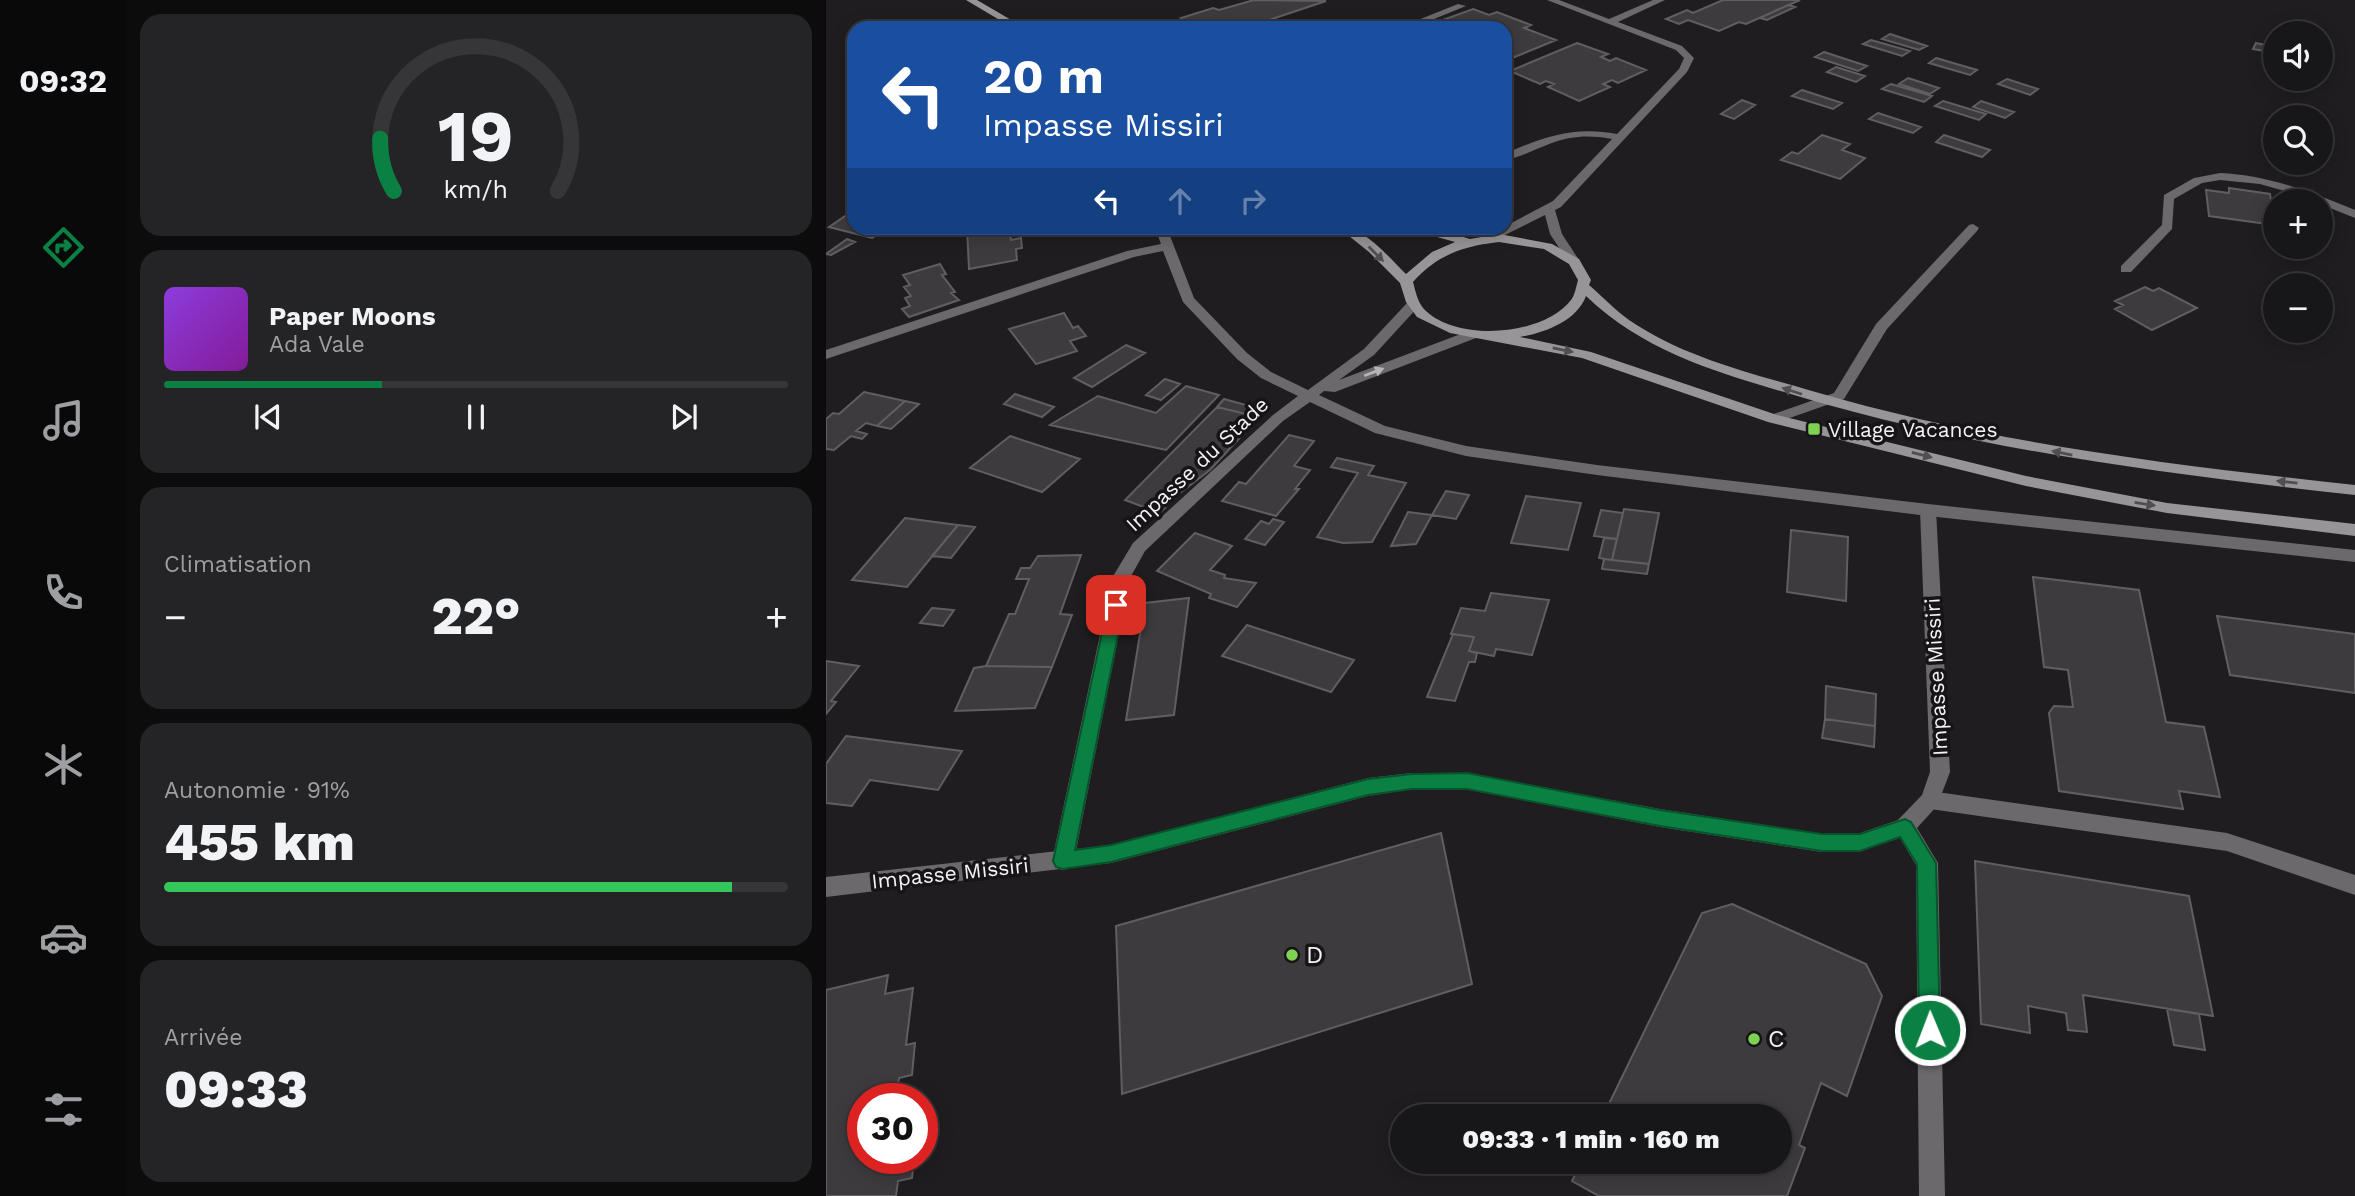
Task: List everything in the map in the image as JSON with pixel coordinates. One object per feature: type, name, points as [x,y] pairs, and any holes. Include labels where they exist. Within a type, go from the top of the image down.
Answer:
[{"type":"main road","points":[[970,0],[1008,21]]},
{"type":"main road","points":[[1354,235],[1373,249],[1406,282],[1412,306],[1433,323],[1471,335],[1497,336],[1586,355],[1773,419],[2102,497],[2226,516],[2355,530]]},
{"type":"main road","points":[[1444,235],[1468,242]]},
{"type":"main road","points":[[1406,282],[1419,266],[1434,254],[1468,242],[1524,240],[1547,245],[1573,260],[1584,274],[1586,288],[1577,306],[1562,318],[1526,332],[1497,336]]},
{"type":"main road","points":[[1586,288],[1628,326],[1660,343],[1733,372],[1828,402],[1939,429],[2071,455],[2218,475],[2355,489]]},
{"type":"street","points":[[1512,227],[1549,209],[1683,70],[1689,58],[1679,48],[1551,0]]},
{"type":"street","points":[[1609,22],[1661,0]]},
{"type":"street","points":[[1421,21],[1461,6]]},
{"type":"street","points":[[1512,155],[1558,135],[1590,131],[1618,137]]},
{"type":"street","points":[[2126,269],[2168,226],[2168,197],[2200,179],[2241,178],[2300,192],[2355,214]]},
{"type":"street","points":[[1549,209],[1556,234],[1573,260]]},
{"type":"street","points":[[1773,419],[1839,396],[1881,327],[1973,228]]},
{"type":"street","points":[[1163,235],[1188,299],[1242,356],[1266,374],[1380,430],[1466,451],[1597,470],[1928,510],[2355,556]]},
{"type":"street","points":[[1485,240],[1495,235]]},
{"type":"street","points":[[826,355],[1131,254],[1167,246]]},
{"type":"street","points":[[1310,397],[1369,352],[1412,306]]},
{"type":"street","points":[[1310,397],[1471,335]]},
{"type":"street","name":"Impasse du Stade","points":[[1063,861],[1121,578],[1139,547],[1278,418],[1310,397]]},
{"type":"street","name":"Impasse Missiri","points":[[826,887],[1111,854],[1368,787],[1412,782],[1467,781],[1660,818],[1822,843],[1860,842],[1905,827],[1930,800],[1940,772],[1928,510]]},
{"type":"street","points":[[1930,800],[2227,842],[2355,885]]},
{"type":"street","points":[[1905,827],[1927,863],[1932,1196]]},
{"type":"building","points":[[1254,0],[1326,1],[1266,21],[1187,21],[1181,18],[1213,8],[1219,10]]},
{"type":"building","points":[[1723,0],[1800,0],[1746,24],[1739,22],[1719,31],[1688,20],[1679,24],[1666,19],[1687,10],[1693,13]]},
{"type":"building","points":[[1788,5],[1795,7],[1767,20],[1760,18]]},
{"type":"building","points":[[1473,9],[1489,15],[1497,12],[1531,25],[1524,28],[1556,40],[1512,58],[1512,21],[1440,21]]},
{"type":"building","points":[[1890,34],[1927,46],[1919,50],[1882,39]]},
{"type":"building","points":[[1871,40],[1910,51],[1902,56],[1863,44]]},
{"type":"building","points":[[1577,43],[1608,54],[1601,57],[1610,61],[1616,58],[1646,70],[1618,83],[1612,80],[1603,84],[1610,87],[1579,101],[1548,87],[1554,84],[1546,81],[1540,84],[1512,70]]},
{"type":"building","points":[[2256,43],[2263,44],[2263,51],[2253,49]]},
{"type":"building","points":[[1824,52],[1867,66],[1858,71],[1815,57]]},
{"type":"building","points":[[1936,58],[1977,70],[1970,75],[1929,63]]},
{"type":"building","points":[[1836,67],[1865,76],[1856,82],[1827,72]]},
{"type":"building","points":[[1908,78],[1939,88],[1930,94],[1899,84]]},
{"type":"building","points":[[2007,79],[2038,89],[2030,95],[1998,84]]},
{"type":"building","points":[[1891,84],[1932,96],[1924,102],[1882,89]]},
{"type":"building","points":[[1802,90],[1842,103],[1833,109],[1792,96]]},
{"type":"building","points":[[1742,100],[1755,105],[1734,119],[1721,114]]},
{"type":"building","points":[[1943,101],[1986,114],[1979,120],[1935,106]]},
{"type":"building","points":[[1981,101],[2014,112],[2005,118],[1973,107]]},
{"type":"building","points":[[1878,113],[1921,127],[1913,133],[1869,119]]},
{"type":"building","points":[[1822,135],[1850,144],[1842,150],[1865,158],[1840,179],[1781,160],[1792,152],[1798,154]]},
{"type":"building","points":[[1944,135],[1990,150],[1982,157],[1936,142]]},
{"type":"building","points":[[2229,188],[2263,193],[2263,223],[2209,216],[2206,190],[2229,193]]},
{"type":"building","points":[[847,215],[847,232],[829,227]]},
{"type":"building","points":[[967,235],[1010,235],[1011,240],[1021,238],[1022,248],[1016,249],[1017,260],[969,269]]},
{"type":"building","points":[[847,239],[855,242],[831,255],[826,254]]},
{"type":"building","points":[[940,264],[946,274],[942,275],[955,292],[951,293],[959,300],[909,317],[902,309],[910,306],[905,298],[911,296],[904,287],[910,285],[903,275]]},
{"type":"building","points":[[2145,287],[2153,291],[2159,288],[2197,308],[2152,330],[2115,309],[2123,305],[2115,301]]},
{"type":"building","points":[[1064,313],[1073,328],[1078,326],[1086,336],[1070,341],[1077,351],[1036,364],[1009,329]]},
{"type":"building","points":[[1126,345],[1145,353],[1092,387],[1074,378]]},
{"type":"building","points":[[1165,379],[1180,384],[1161,400],[1146,395]]},
{"type":"building","points":[[1186,386],[1219,395],[1166,450],[1050,425],[1098,396],[1156,413]]},
{"type":"building","points":[[864,392],[905,401],[877,426],[866,423],[856,431],[867,434],[862,439],[851,436],[834,450],[826,449],[826,419],[833,413],[839,414]]},
{"type":"building","points":[[1015,394],[1054,407],[1042,417],[1004,404]]},
{"type":"building","points":[[1224,399],[1264,410],[1258,417],[1217,407]]},
{"type":"building","points":[[905,401],[919,404],[891,429],[877,426]]},
{"type":"building","points":[[1217,407],[1259,417],[1210,470],[1176,496],[1160,513],[1125,500]]},
{"type":"building","points":[[1289,435],[1314,441],[1294,466],[1310,470],[1295,489],[1299,489],[1276,516],[1222,501],[1239,482],[1246,484]]},
{"type":"building","points":[[1010,436],[1080,459],[1042,492],[970,468]]},
{"type":"building","points":[[1337,458],[1374,466],[1368,475],[1406,483],[1372,542],[1343,543],[1317,537],[1358,473],[1331,467]]},
{"type":"building","points":[[1446,491],[1469,495],[1456,519],[1432,515]]},
{"type":"building","points":[[1526,496],[1581,503],[1568,550],[1511,543]]},
{"type":"building","points":[[1624,509],[1659,513],[1649,564],[1612,560]]},
{"type":"building","points":[[1601,510],[1623,513],[1617,539],[1594,536]]},
{"type":"building","points":[[1408,512],[1432,515],[1416,544],[1391,546]]},
{"type":"building","points":[[905,518],[958,525],[907,587],[852,580]]},
{"type":"building","points":[[1273,519],[1284,522],[1265,545],[1245,539],[1261,521],[1269,524]]},
{"type":"building","points":[[958,525],[975,527],[951,558],[932,556]]},
{"type":"building","points":[[1791,530],[1848,537],[1846,601],[1787,592]]},
{"type":"building","points":[[1195,533],[1232,546],[1210,570],[1225,575],[1224,578],[1256,583],[1237,607],[1209,598],[1211,594],[1157,571]]},
{"type":"building","points":[[1604,538],[1617,539],[1612,560],[1599,558]]},
{"type":"building","points":[[1081,555],[1060,614],[1072,615],[1052,667],[986,666],[1009,614],[1015,614],[1029,579],[1016,579],[1021,568],[1030,568],[1038,556]]},
{"type":"building","points":[[1604,559],[1649,564],[1647,574],[1602,569]]},
{"type":"building","points":[[2033,577],[2139,590],[2166,722],[2204,727],[2220,797],[2179,791],[2183,809],[2059,791],[2049,713],[2054,706],[2073,707],[2068,670],[2044,667]]},
{"type":"building","points":[[1491,593],[1549,600],[1532,655],[1496,649],[1494,656],[1469,651],[1474,637],[1451,634],[1461,608],[1485,611]]},
{"type":"building","points":[[1189,598],[1174,715],[1126,720],[1145,603]]},
{"type":"building","points":[[932,608],[954,610],[943,626],[920,623]]},
{"type":"building","points":[[2217,616],[2355,634],[2355,693],[2230,675]]},
{"type":"building","points":[[1247,625],[1354,660],[1331,692],[1222,656]]},
{"type":"building","points":[[1453,634],[1474,637],[1469,651],[1477,653],[1475,662],[1469,662],[1455,701],[1427,697]]},
{"type":"building","points":[[826,661],[859,666],[831,701],[836,702],[826,714]]},
{"type":"building","points":[[1052,667],[1035,708],[955,711],[974,668]]},
{"type":"building","points":[[1826,686],[1876,694],[1875,726],[1825,719]]},
{"type":"building","points":[[1825,719],[1875,726],[1874,747],[1822,738]]},
{"type":"building","points":[[846,736],[962,751],[938,790],[870,780],[852,806],[826,803],[826,764]]},
{"type":"building","name":"D","points":[[1441,833],[1472,984],[1122,1094],[1116,926]]},
{"type":"building","points":[[1975,861],[2189,896],[2213,1016],[2083,995],[2087,1032],[2068,1030],[2066,1013],[2028,1006],[2030,1033],[1981,1024]]},
{"type":"building","name":"C","points":[[1732,904],[1866,964],[1882,996],[1847,1096],[1821,1083],[1799,1145],[1805,1148],[1787,1196],[1599,1196],[1572,1181],[1575,1174],[1792,1174],[1792,1104],[1609,1104],[1702,913]]},
{"type":"building","points":[[888,975],[885,994],[913,988],[906,1045],[915,1043],[912,1075],[899,1078],[898,1083],[847,1083],[847,1174],[912,1174],[912,1178],[898,1181],[896,1196],[826,1196],[826,990]]},
{"type":"building","points":[[2167,1009],[2199,1014],[2205,1050],[2174,1045]]},
{"type":"place","name":"Village Vacances","points":[[1814,429]]},
{"type":"place","name":"D","points":[[1292,955]]},
{"type":"place","name":"C","points":[[1754,1039]]},
{"type":"route","points":[[1116,605],[1063,861],[1111,854],[1368,787],[1412,782],[1467,781],[1660,818],[1822,843],[1860,842],[1905,827],[1927,863],[1930,1030]]}]
